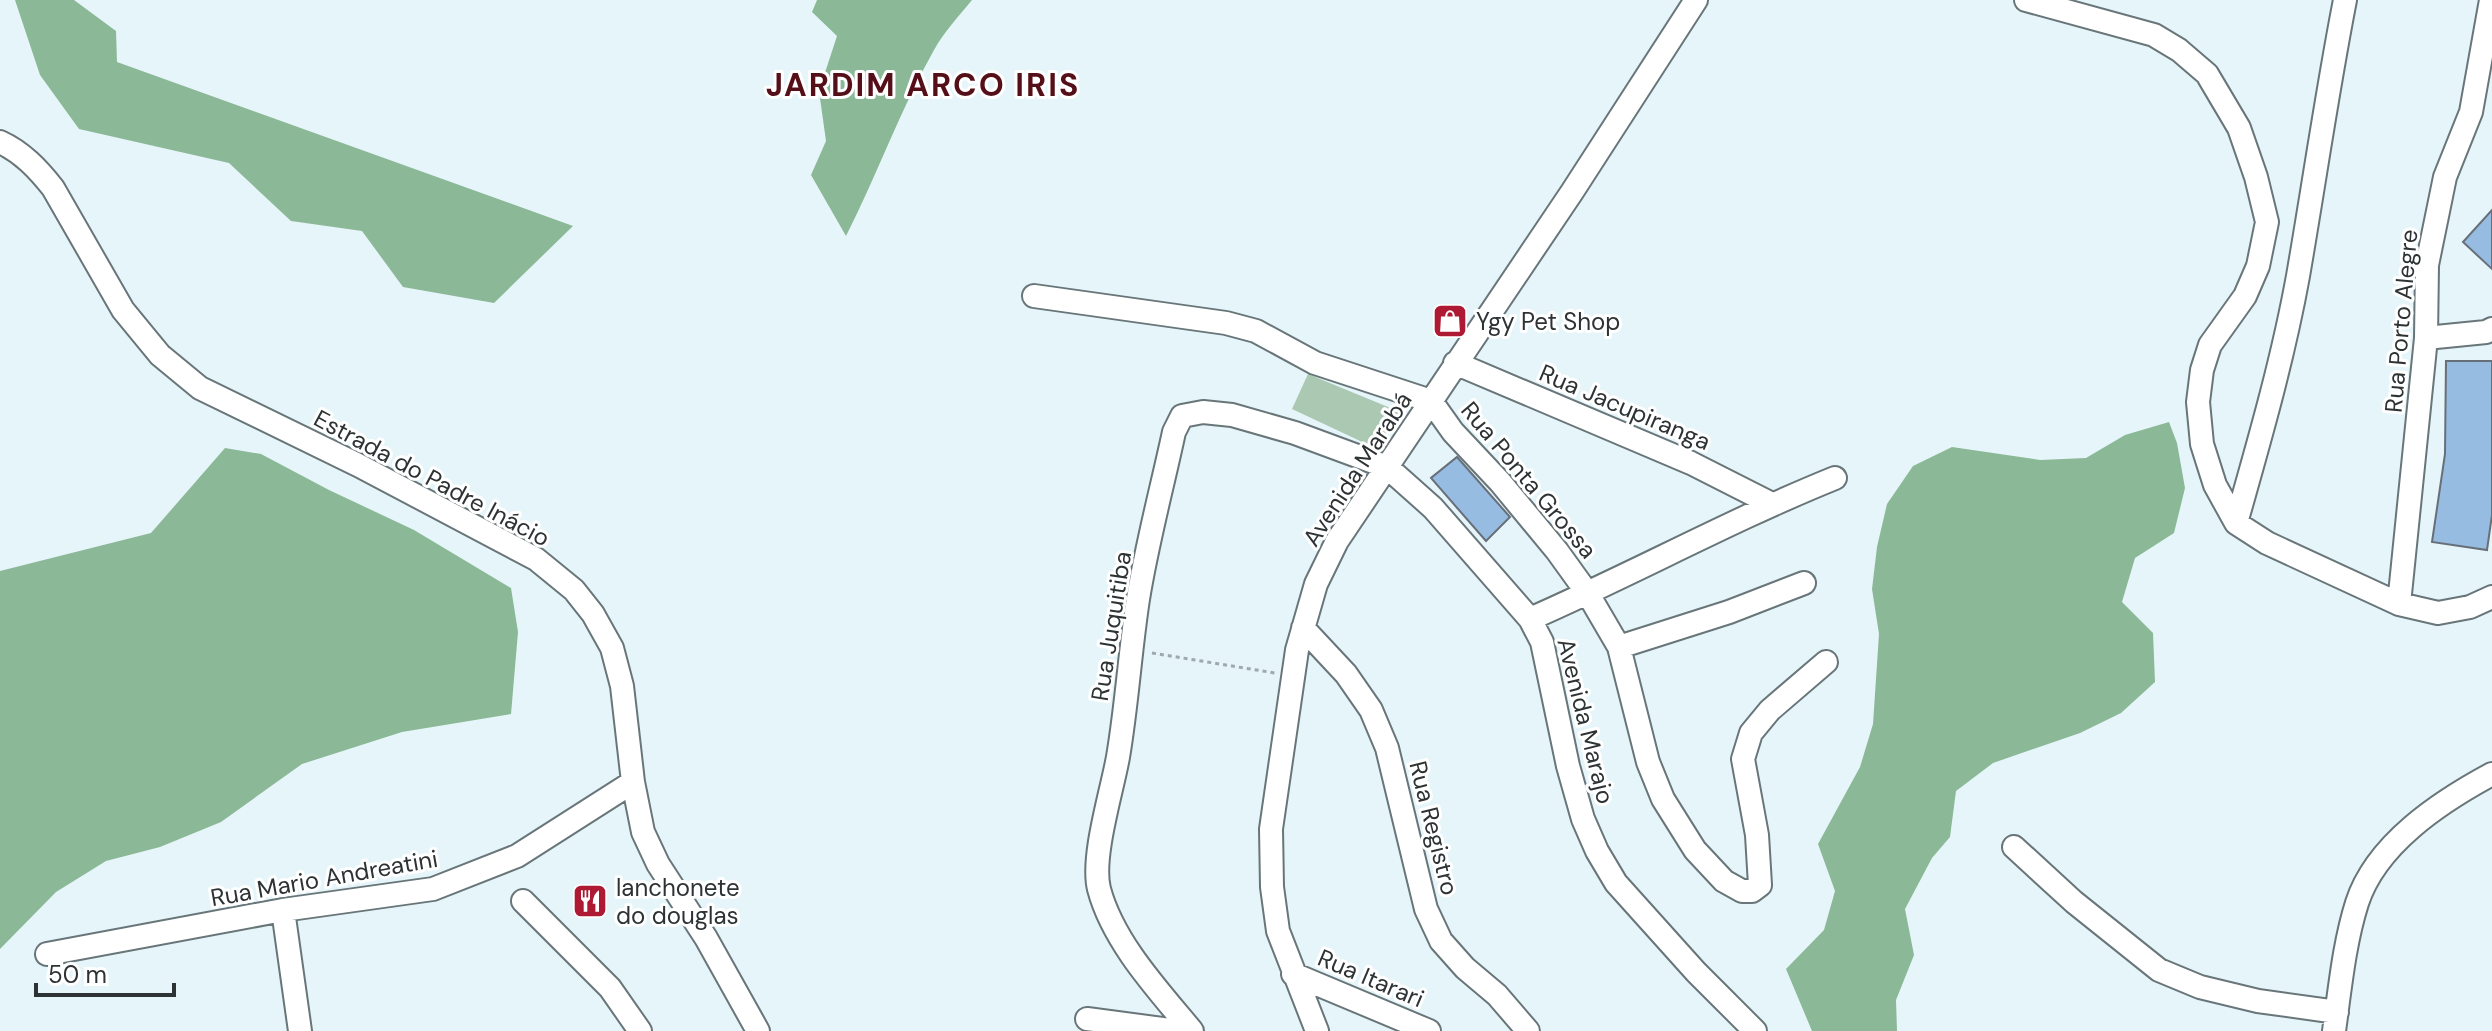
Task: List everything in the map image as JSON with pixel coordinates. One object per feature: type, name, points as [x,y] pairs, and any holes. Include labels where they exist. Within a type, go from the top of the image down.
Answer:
[{"type":"street","name":"Avenida Marabá","points":[[1317,1031],[1278,931],[1272,887],[1271,829],[1303,628],[1316,584],[1337,541],[1572,192],[1696,0]]},
{"type":"street","points":[[2026,0],[2154,35],[2179,50],[2207,74],[2239,128],[2267,222],[2258,266],[2245,296],[2210,345],[2202,370],[2198,402],[2202,444],[2215,485],[2236,523],[2267,543],[2399,604],[2438,613],[2470,607],[2492,597]]},
{"type":"street","points":[[2236,523],[2275,380],[2298,277],[2345,0]]},
{"type":"street","name":"Rua Porto Alegre","points":[[2399,604],[2426,338],[2427,265],[2445,177],[2471,112],[2491,0]]},
{"type":"street","name":"Estrada do Padre Inácio","points":[[0,142],[21,154],[40,171],[53,188],[123,310],[160,355],[200,388],[358,465],[536,559],[574,590],[593,614],[612,648],[622,686],[633,782],[643,832],[658,864],[706,938],[758,1031]]},
{"type":"street","name":"Rua Ponta Grossa","points":[[1034,296],[1226,323],[1256,331],[1315,363],[1431,401],[1453,432],[1500,482],[1557,551],[1588,594],[1619,647],[1648,762],[1663,799],[1695,850],[1724,881],[1742,891],[1752,891],[1760,885],[1757,835],[1743,759],[1751,733],[1770,710],[1826,662]]},
{"type":"street","points":[[2426,338],[2492,329]]},
{"type":"street","name":"Rua Jacupiranga","points":[[1455,363],[1691,463],[1772,504]]},
{"type":"street","name":"Rua Juquitiba","points":[[1192,1031],[1158,991],[1130,950],[1106,909],[1098,885],[1099,855],[1118,755],[1138,600],[1174,432],[1182,416],[1203,412],[1232,415],[1295,433],[1387,467]]},
{"type":"street","name":"Avenida Marajo","points":[[1387,467],[1433,508],[1530,619],[1542,642],[1568,766],[1583,819],[1597,851],[1616,883],[1696,972],[1755,1031]]},
{"type":"street","points":[[1530,619],[1772,504],[1835,478]]},
{"type":"street","points":[[1619,647],[1729,612],[1804,583]]},
{"type":"street","name":"Rua Registro","points":[[1303,628],[1346,674],[1371,710],[1387,748],[1426,909],[1441,941],[1465,968],[1497,995],[1528,1031]]},
{"type":"street","points":[[2014,847],[2074,902],[2159,970],[2200,987],[2336,1021],[2357,902],[2372,870],[2426,816],[2492,774]]},
{"type":"street","name":"Rua Mario Andreatini","points":[[47,954],[283,910],[433,889],[517,856],[633,782]]},
{"type":"street","points":[[523,901],[610,988],[640,1031]]},
{"type":"street","points":[[283,910],[300,1031]]},
{"type":"street","name":"Rua Itarari","points":[[1293,974],[1429,1031]]},
{"type":"street","points":[[1087,1019],[1178,1031]]},
{"type":"path","points":[[1133,650],[1294,677]]},
{"type":"green space","points":[[15,0],[74,0],[116,31],[117,62],[573,226],[494,303],[403,287],[362,231],[291,221],[229,163],[79,129],[40,75]]},
{"type":"green space","points":[[817,0],[972,0],[934,50],[846,236],[811,175],[826,141],[819,91],[837,36],[812,12]]},
{"type":"green space","points":[[1308,374],[1405,414],[1373,447],[1292,409]]},
{"type":"green space","points":[[2169,422],[2177,443],[2185,488],[2174,533],[2135,558],[2122,602],[2153,633],[2155,682],[2121,713],[2080,733],[1993,763],[1956,791],[1950,837],[1932,858],[1905,909],[1914,955],[1896,1000],[1897,1031],[1812,1031],[1786,969],[1824,930],[1835,891],[1818,844],[1860,767],[1873,724],[1879,634],[1872,589],[1887,504],[1913,466],[1952,447],[2040,460],[2086,458],[2125,435]]},
{"type":"green space","points":[[225,448],[261,454],[414,530],[511,588],[518,632],[511,714],[402,732],[302,764],[221,822],[160,847],[106,861],[56,892],[0,949],[0,571],[151,533]]},
{"type":"building","points":[[2492,210],[2492,269],[2463,242]]},
{"type":"building","points":[[2446,361],[2492,361],[2492,515],[2487,550],[2432,542],[2445,454]]},
{"type":"building","points":[[1457,457],[1510,517],[1486,541],[1431,478]]},
{"type":"place","name":"Ygy Pet Shop","points":[[1450,321]]},
{"type":"place","name":"lanchonete do douglas","points":[[590,901]]},
{"type":"district","name":"JARDIM ARCO IRIS","points":[[923,85]]}]
